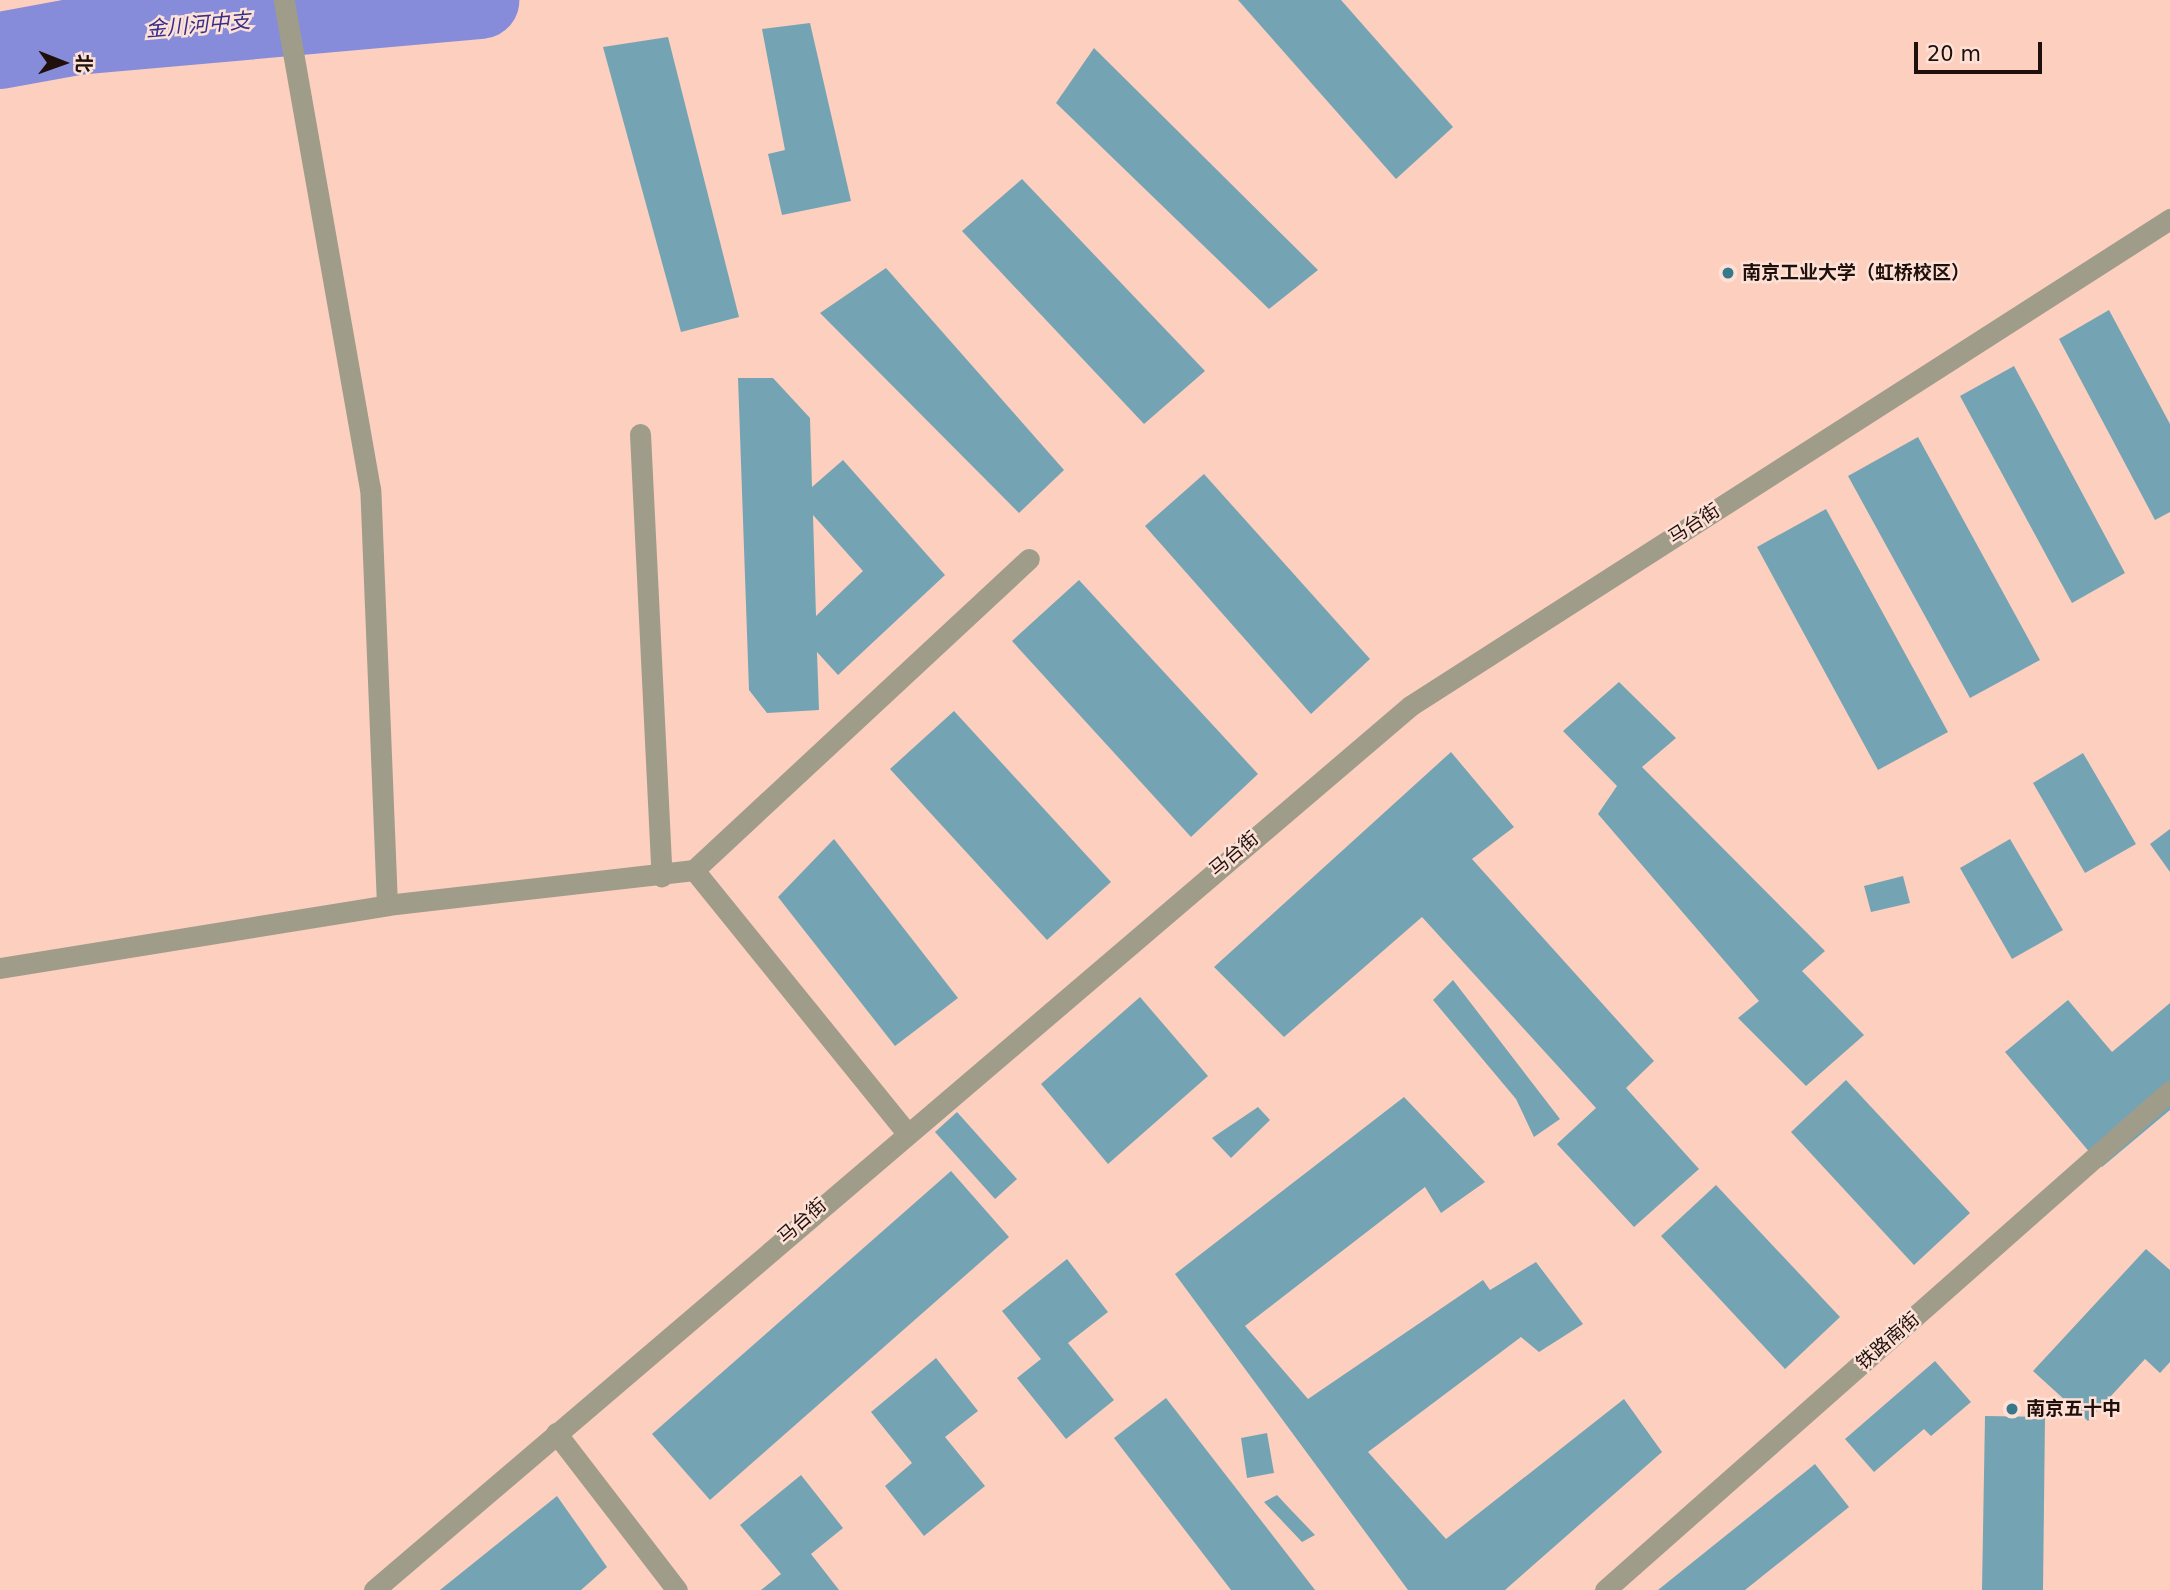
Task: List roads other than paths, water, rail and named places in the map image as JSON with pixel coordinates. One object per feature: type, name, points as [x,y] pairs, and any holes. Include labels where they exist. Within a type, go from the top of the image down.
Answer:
[{"type":"street","points":[[284,0],[370,489],[387,905]]},
{"type":"street","name":"马台街","points":[[374,1590],[905,1131],[1410,706],[2170,219]]},
{"type":"street","points":[[640,434],[663,876]]},
{"type":"street","points":[[0,968],[387,905],[663,876],[694,870],[1029,559]]},
{"type":"street","points":[[694,870],[905,1131]]},
{"type":"street","name":"铁路南街","points":[[1605,1590],[2170,1091]]},
{"type":"street","points":[[556,1433],[677,1590]]},
{"type":"waterway","name":"金川河中支","points":[[0,50],[76,36],[480,0]]},
{"type":"place","name":"南京工业大学（虹桥校区）","points":[[1728,273]]},
{"type":"place","name":"南京五十中","points":[[2012,1409]]}]
